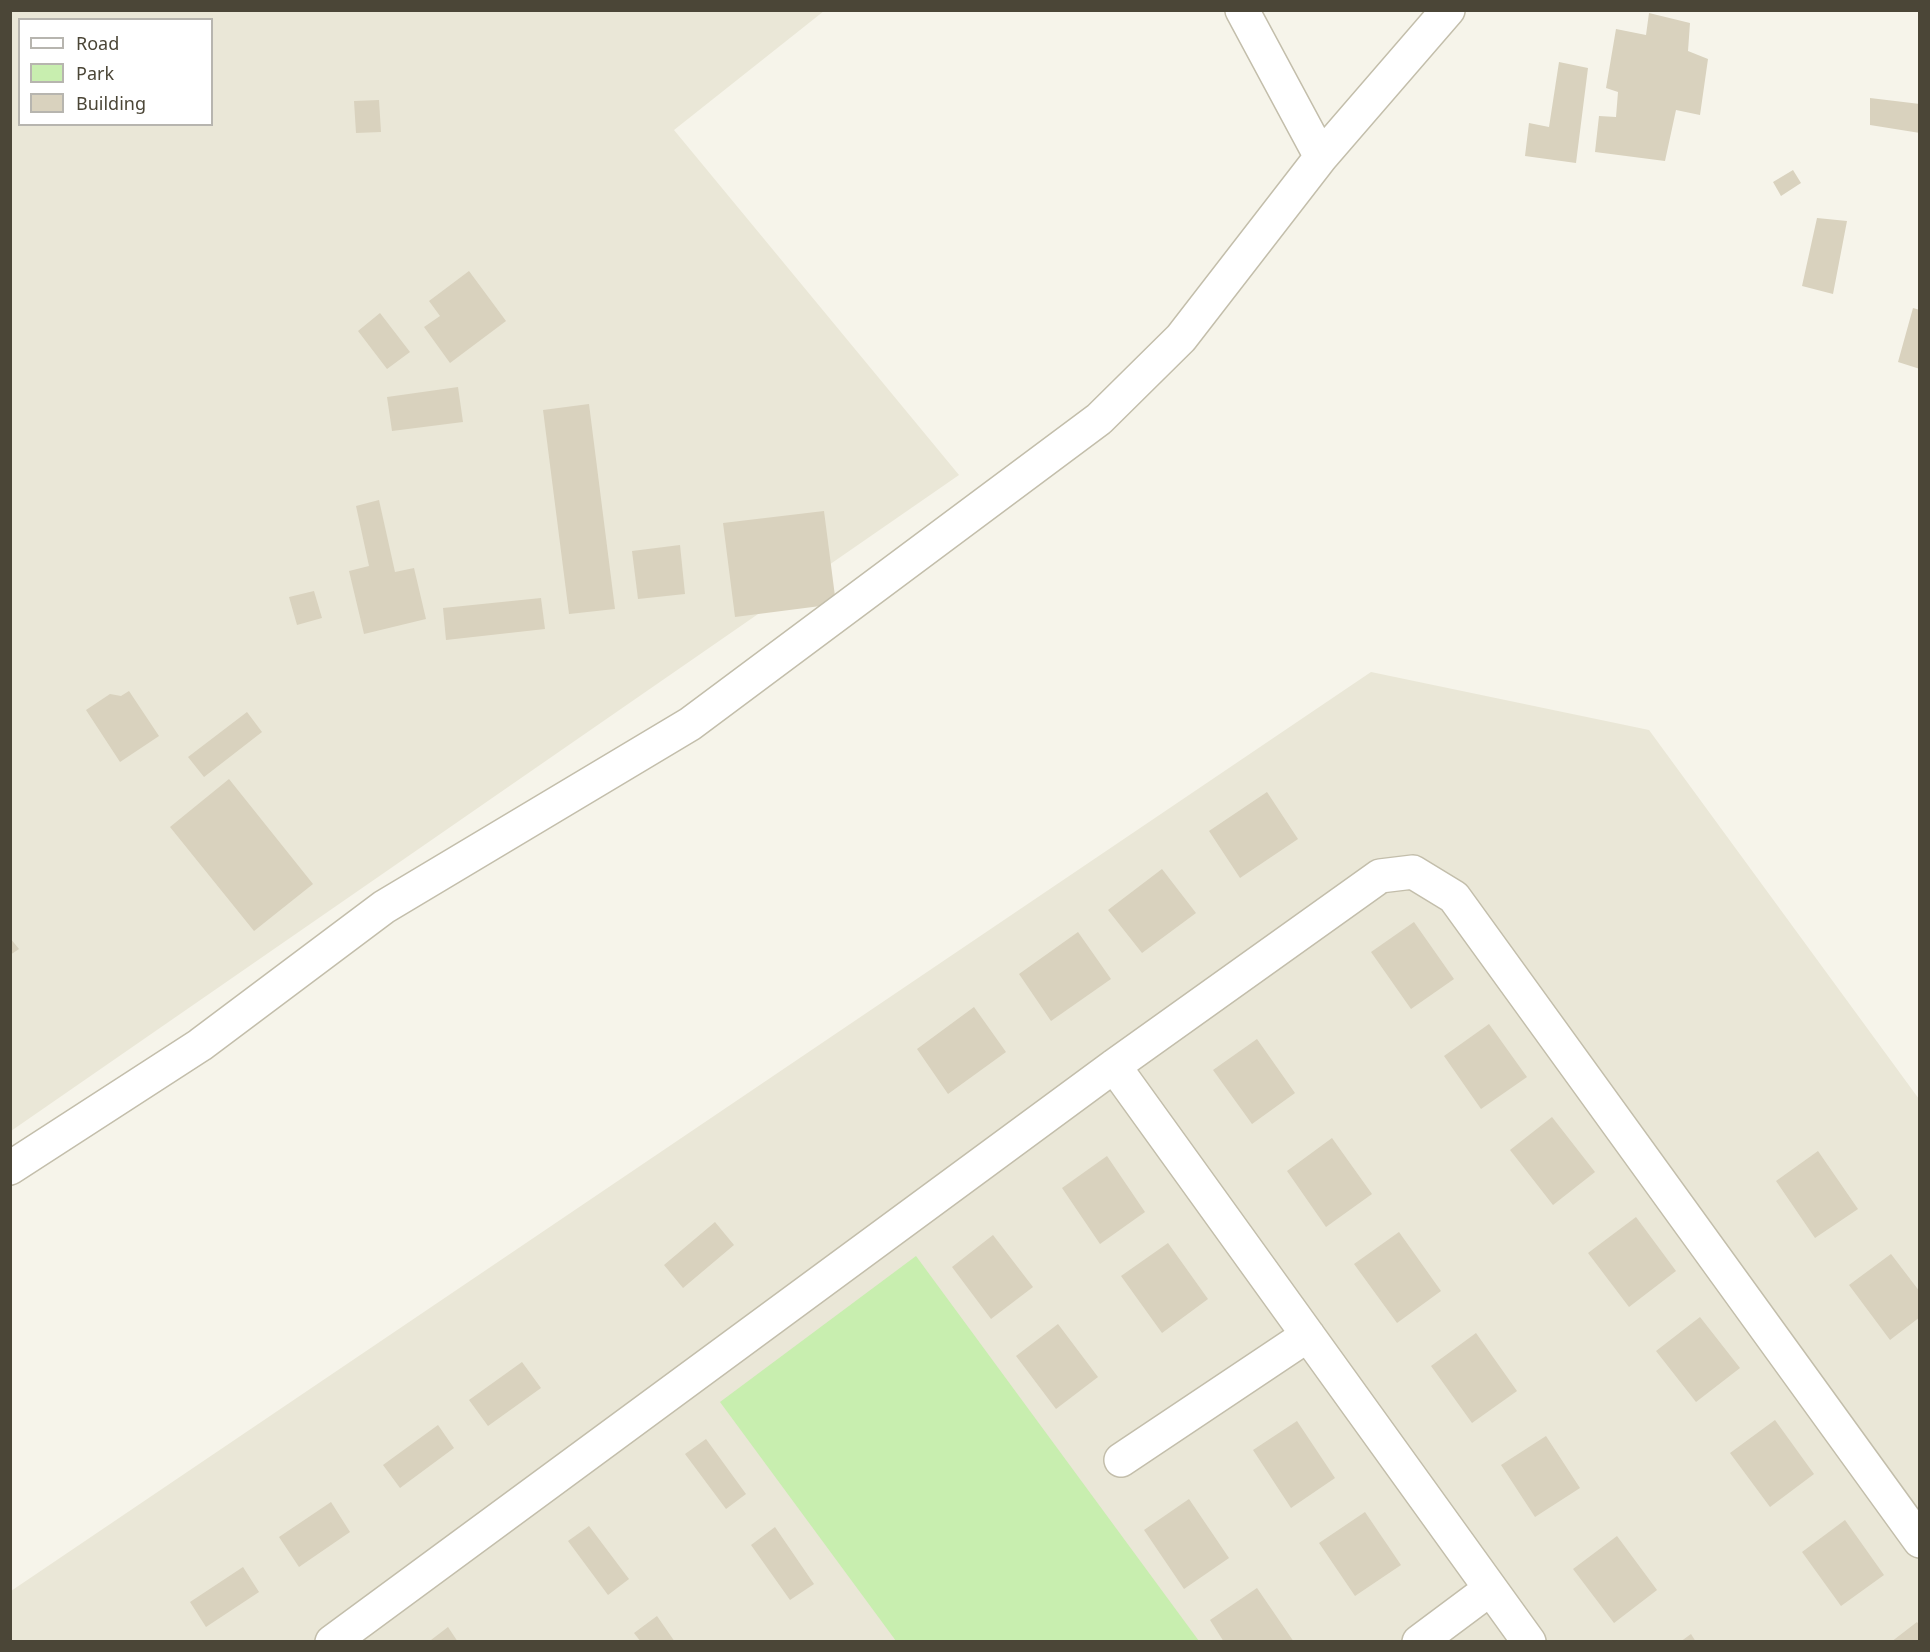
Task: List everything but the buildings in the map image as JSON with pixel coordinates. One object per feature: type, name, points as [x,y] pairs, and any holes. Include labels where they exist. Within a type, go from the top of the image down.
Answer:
[{"type":"street","points":[[1242,10],[1321,157]]},
{"type":"street","points":[[10,1168],[200,1045],[384,907],[690,724],[1099,419],[1181,338],[1321,157],[1448,10]]},
{"type":"street","points":[[332,1641],[1114,1066],[1380,876],[1413,872],[1454,897],[1920,1541]]},
{"type":"street","points":[[1114,1066],[1528,1641]]},
{"type":"street","points":[[1121,1461],[1308,1335]]},
{"type":"street","points":[[1419,1641],[1490,1589]]},
{"type":"shaded area","points":[[11,11],[824,11],[674,130],[959,475],[11,1131]]},
{"type":"shaded area","points":[[1371,672],[1649,730],[1919,1099],[1919,1641],[11,1642],[11,1591]]},
{"type":"green space","points":[[916,1256],[1199,1641],[896,1641],[720,1402]]}]
